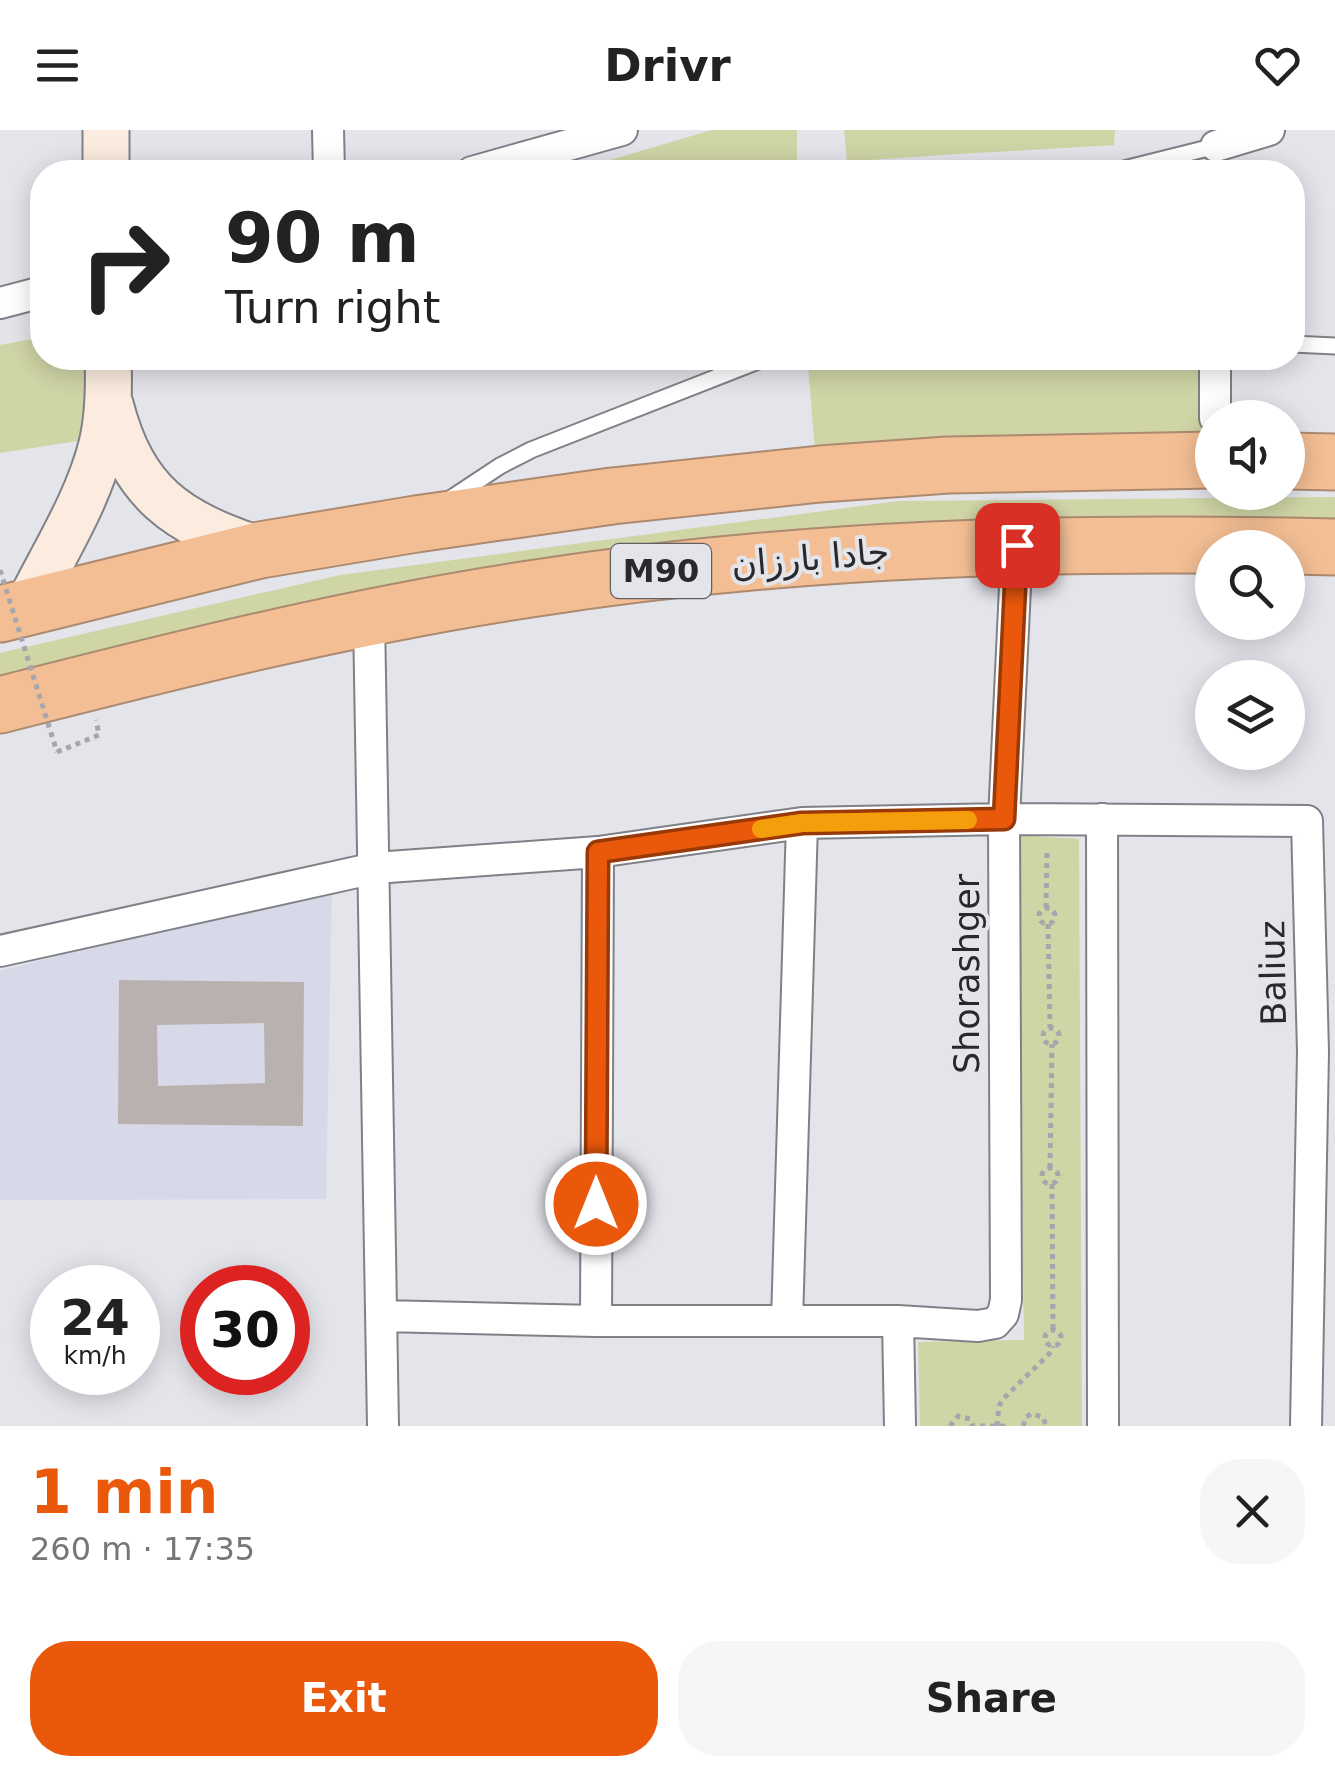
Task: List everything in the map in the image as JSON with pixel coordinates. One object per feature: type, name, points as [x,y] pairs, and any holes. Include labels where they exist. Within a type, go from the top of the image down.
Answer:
[{"type":"highway","name":"M90","points":[[9,597],[260,550],[612,496],[948,465],[1195,460]]},
{"type":"highway","points":[[1305,461],[1335,462]]},
{"type":"highway","name":"جادا بارزان","points":[[0,705],[180,659],[369,618],[531,588],[639,574],[855,552],[1017,545],[1335,547]]},
{"type":"street","points":[[106,130],[106,160]]},
{"type":"street","points":[[328,130],[329,160]]},
{"type":"street","points":[[1216,149],[1269,130]]},
{"type":"street","points":[[513,160],[608,132]]},
{"type":"street","points":[[0,303],[30,295]]},
{"type":"street","points":[[1214,370],[1215,400]]},
{"type":"street","points":[[108,377],[124,447],[149,488],[162,502],[201,528],[260,550]]},
{"type":"street","points":[[9,597],[94,469],[103,442],[108,377]]},
{"type":"street","name":"Shorashger","points":[[898,1321],[978,1326],[994,1324],[1004,1314],[1004,819],[1017,545]]},
{"type":"street","points":[[369,618],[383,1426]]},
{"type":"street","name":"Baliuz","points":[[0,951],[375,868],[598,852],[802,823],[1004,819],[1321,821],[1306,1426]]},
{"type":"street","points":[[1102,819],[1102,1426]]},
{"type":"street","points":[[787,1321],[802,823]]},
{"type":"street","points":[[596,1321],[598,852]]},
{"type":"street","points":[[382,1316],[898,1321],[900,1426]]},
{"type":"lane","points":[[1166,160],[1216,149]]},
{"type":"lane","points":[[1305,345],[1335,346]]},
{"type":"lane","points":[[416,524],[500,466],[531,450],[732,370]]},
{"type":"path","points":[[9,597],[57,752],[99,735]]},
{"type":"path","points":[[997,1426],[1002,1399],[1060,1343],[1058,1332],[1053,1330],[1052,1184],[1057,1182],[1058,1175],[1050,1168],[1052,1044],[1057,1042],[1058,1035],[1050,1028],[1048,924],[1053,922],[1054,915],[1046,908],[1047,852]]},
{"type":"path","points":[[1023,1426],[1031,1414],[1042,1417],[1046,1426]]},
{"type":"path","points":[[950,1426],[958,1416],[970,1419],[972,1426],[1007,1426]]},
{"type":"shaded area","points":[[332,883],[326,1199],[0,1200],[0,971]]},
{"type":"green space","points":[[712,130],[797,130],[797,160],[610,160]]},
{"type":"green space","points":[[844,130],[1115,130],[1114,145],[847,160]]},
{"type":"green space","points":[[30,339],[30,370],[86,370],[84,440],[0,453],[0,345]]},
{"type":"green space","points":[[808,370],[1201,370],[1202,400],[1195,400],[1195,448],[816,462]]},
{"type":"green space","points":[[1305,497],[1335,497],[1335,535],[1305,535],[1305,530],[1195,530],[1195,533],[975,531],[0,685],[0,653],[340,575],[899,501],[1195,498],[1195,510],[1305,510]]},
{"type":"green space","points":[[1017,835],[1079,839],[1082,1426],[920,1426],[918,1342],[1024,1340]]},
{"type":"building","points":[[119,980],[304,982],[303,1126],[118,1124]],"holes":[[[264,1023],[265,1083],[158,1086],[157,1025]]]},
{"type":"slow traffic","points":[[761,829],[802,823],[968,820]]},
{"type":"route","points":[[596,1204],[598,852],[802,823],[1004,819],[1017,545]]}]
